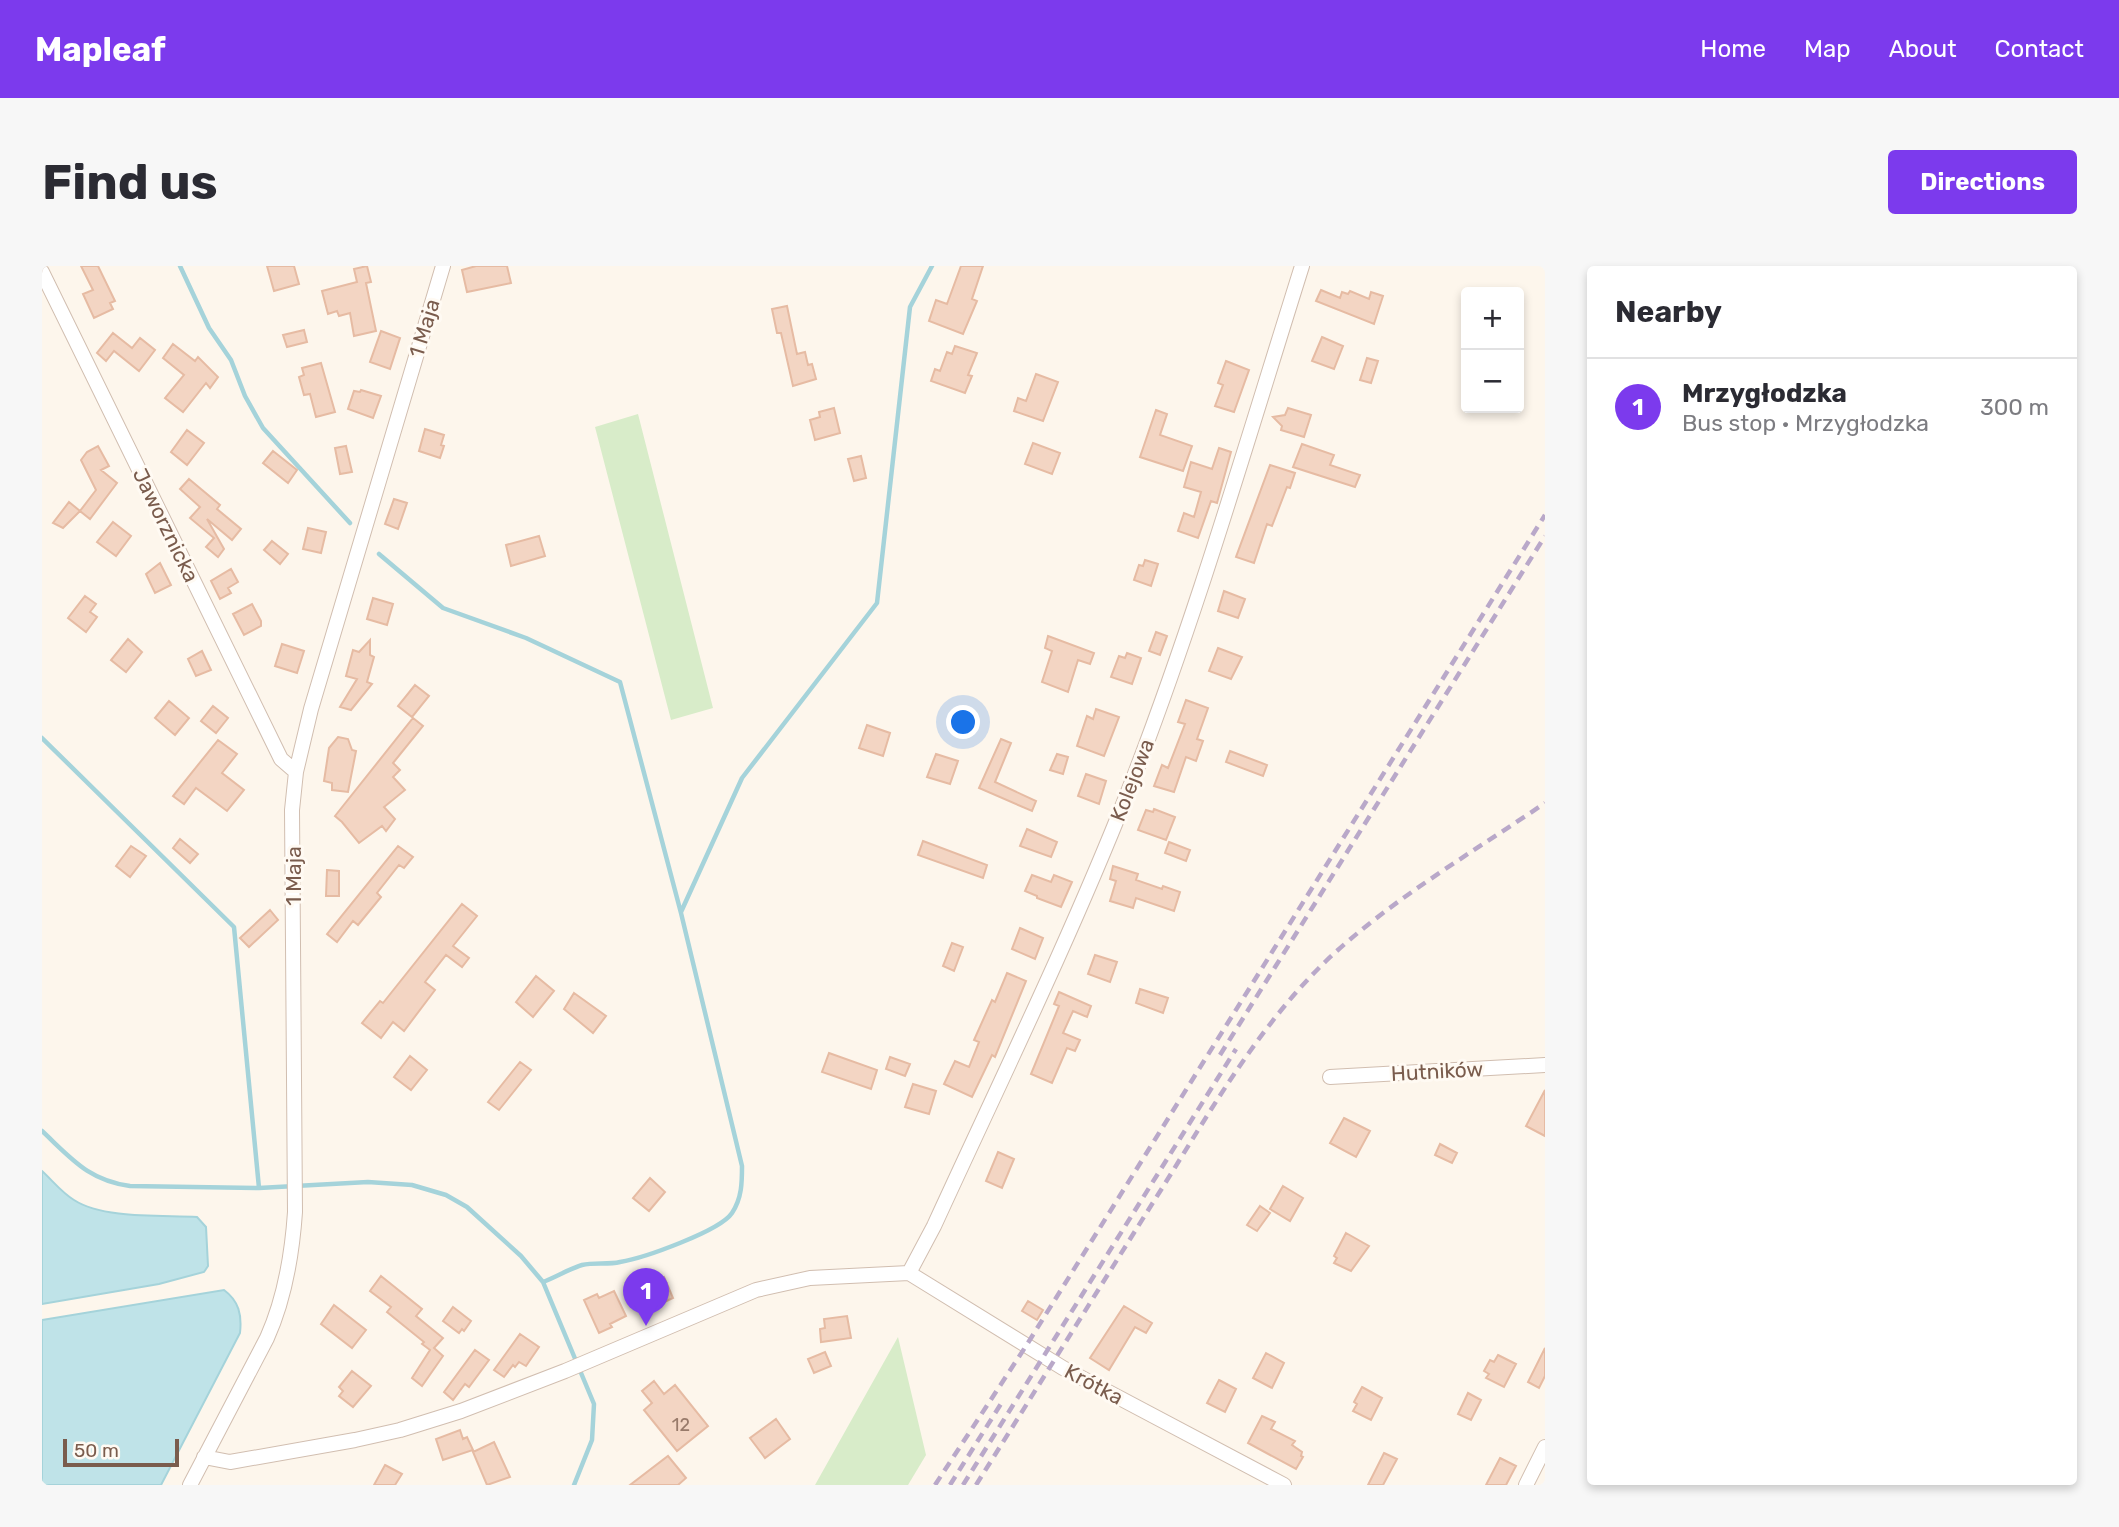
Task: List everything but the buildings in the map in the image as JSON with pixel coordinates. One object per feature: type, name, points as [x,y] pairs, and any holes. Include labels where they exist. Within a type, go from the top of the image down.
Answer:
[{"type":"street","name":"1 Maja","points":[[190,1485],[276,1318],[288,1272],[295,1212],[292,810],[296,772],[311,709],[443,266]]},
{"type":"street","name":"Kolejowa","points":[[909,1273],[934,1226],[1058,956],[1125,797],[1202,586],[1302,266]]},
{"type":"street","name":"Jaworznicka","points":[[42,272],[281,760],[296,772]]},
{"type":"street","name":"Hutników","points":[[1330,1077],[1545,1065]]},
{"type":"street","points":[[204,1457],[230,1462],[389,1433],[461,1411],[601,1357],[755,1290],[810,1278],[909,1273]]},
{"type":"street","name":"Krótka","points":[[909,1273],[1063,1368],[1284,1485]]},
{"type":"street","points":[[1526,1485],[1545,1447]]},
{"type":"green space","points":[[638,414],[713,708],[671,720],[595,427]]},
{"type":"green space","points":[[898,1337],[926,1455],[908,1485],[815,1485]]},
{"type":"water","points":[[42,1171],[61,1190],[86,1206],[133,1215],[197,1217],[206,1227],[208,1266],[204,1272],[159,1284],[42,1304]]},
{"type":"water","points":[[224,1290],[238,1309],[240,1333],[161,1485],[42,1485],[42,1320]]},
{"type":"waterway","points":[[180,266],[209,328],[231,360],[245,396],[263,428],[350,523]]},
{"type":"waterway","points":[[681,912],[742,778],[877,603],[910,307],[932,266]]},
{"type":"waterway","points":[[379,554],[443,608],[526,638],[620,682],[681,913],[742,1166],[738,1202],[732,1213],[713,1228],[646,1255],[615,1263],[582,1265],[543,1282]]},
{"type":"waterway","points":[[42,738],[234,927],[259,1188]]},
{"type":"waterway","points":[[42,1131],[82,1167],[103,1179],[130,1186],[259,1188],[368,1182],[412,1185],[446,1195],[467,1207],[521,1256],[543,1282],[594,1404],[592,1440],[574,1485]]},
{"type":"railway","points":[[935,1485],[1026,1346],[1545,515]]},
{"type":"railway","points":[[1220,1055],[1545,536]]},
{"type":"railway","points":[[976,1485],[1216,1102],[1278,1014],[1326,961],[1377,918],[1545,803]]},
{"type":"railway","points":[[963,1485],[1236,1049]]},
{"type":"railway","points":[[950,1485],[1004,1399]]},
{"type":"place","name":"Mrzygłodzka","points":[[646,1326]]}]
